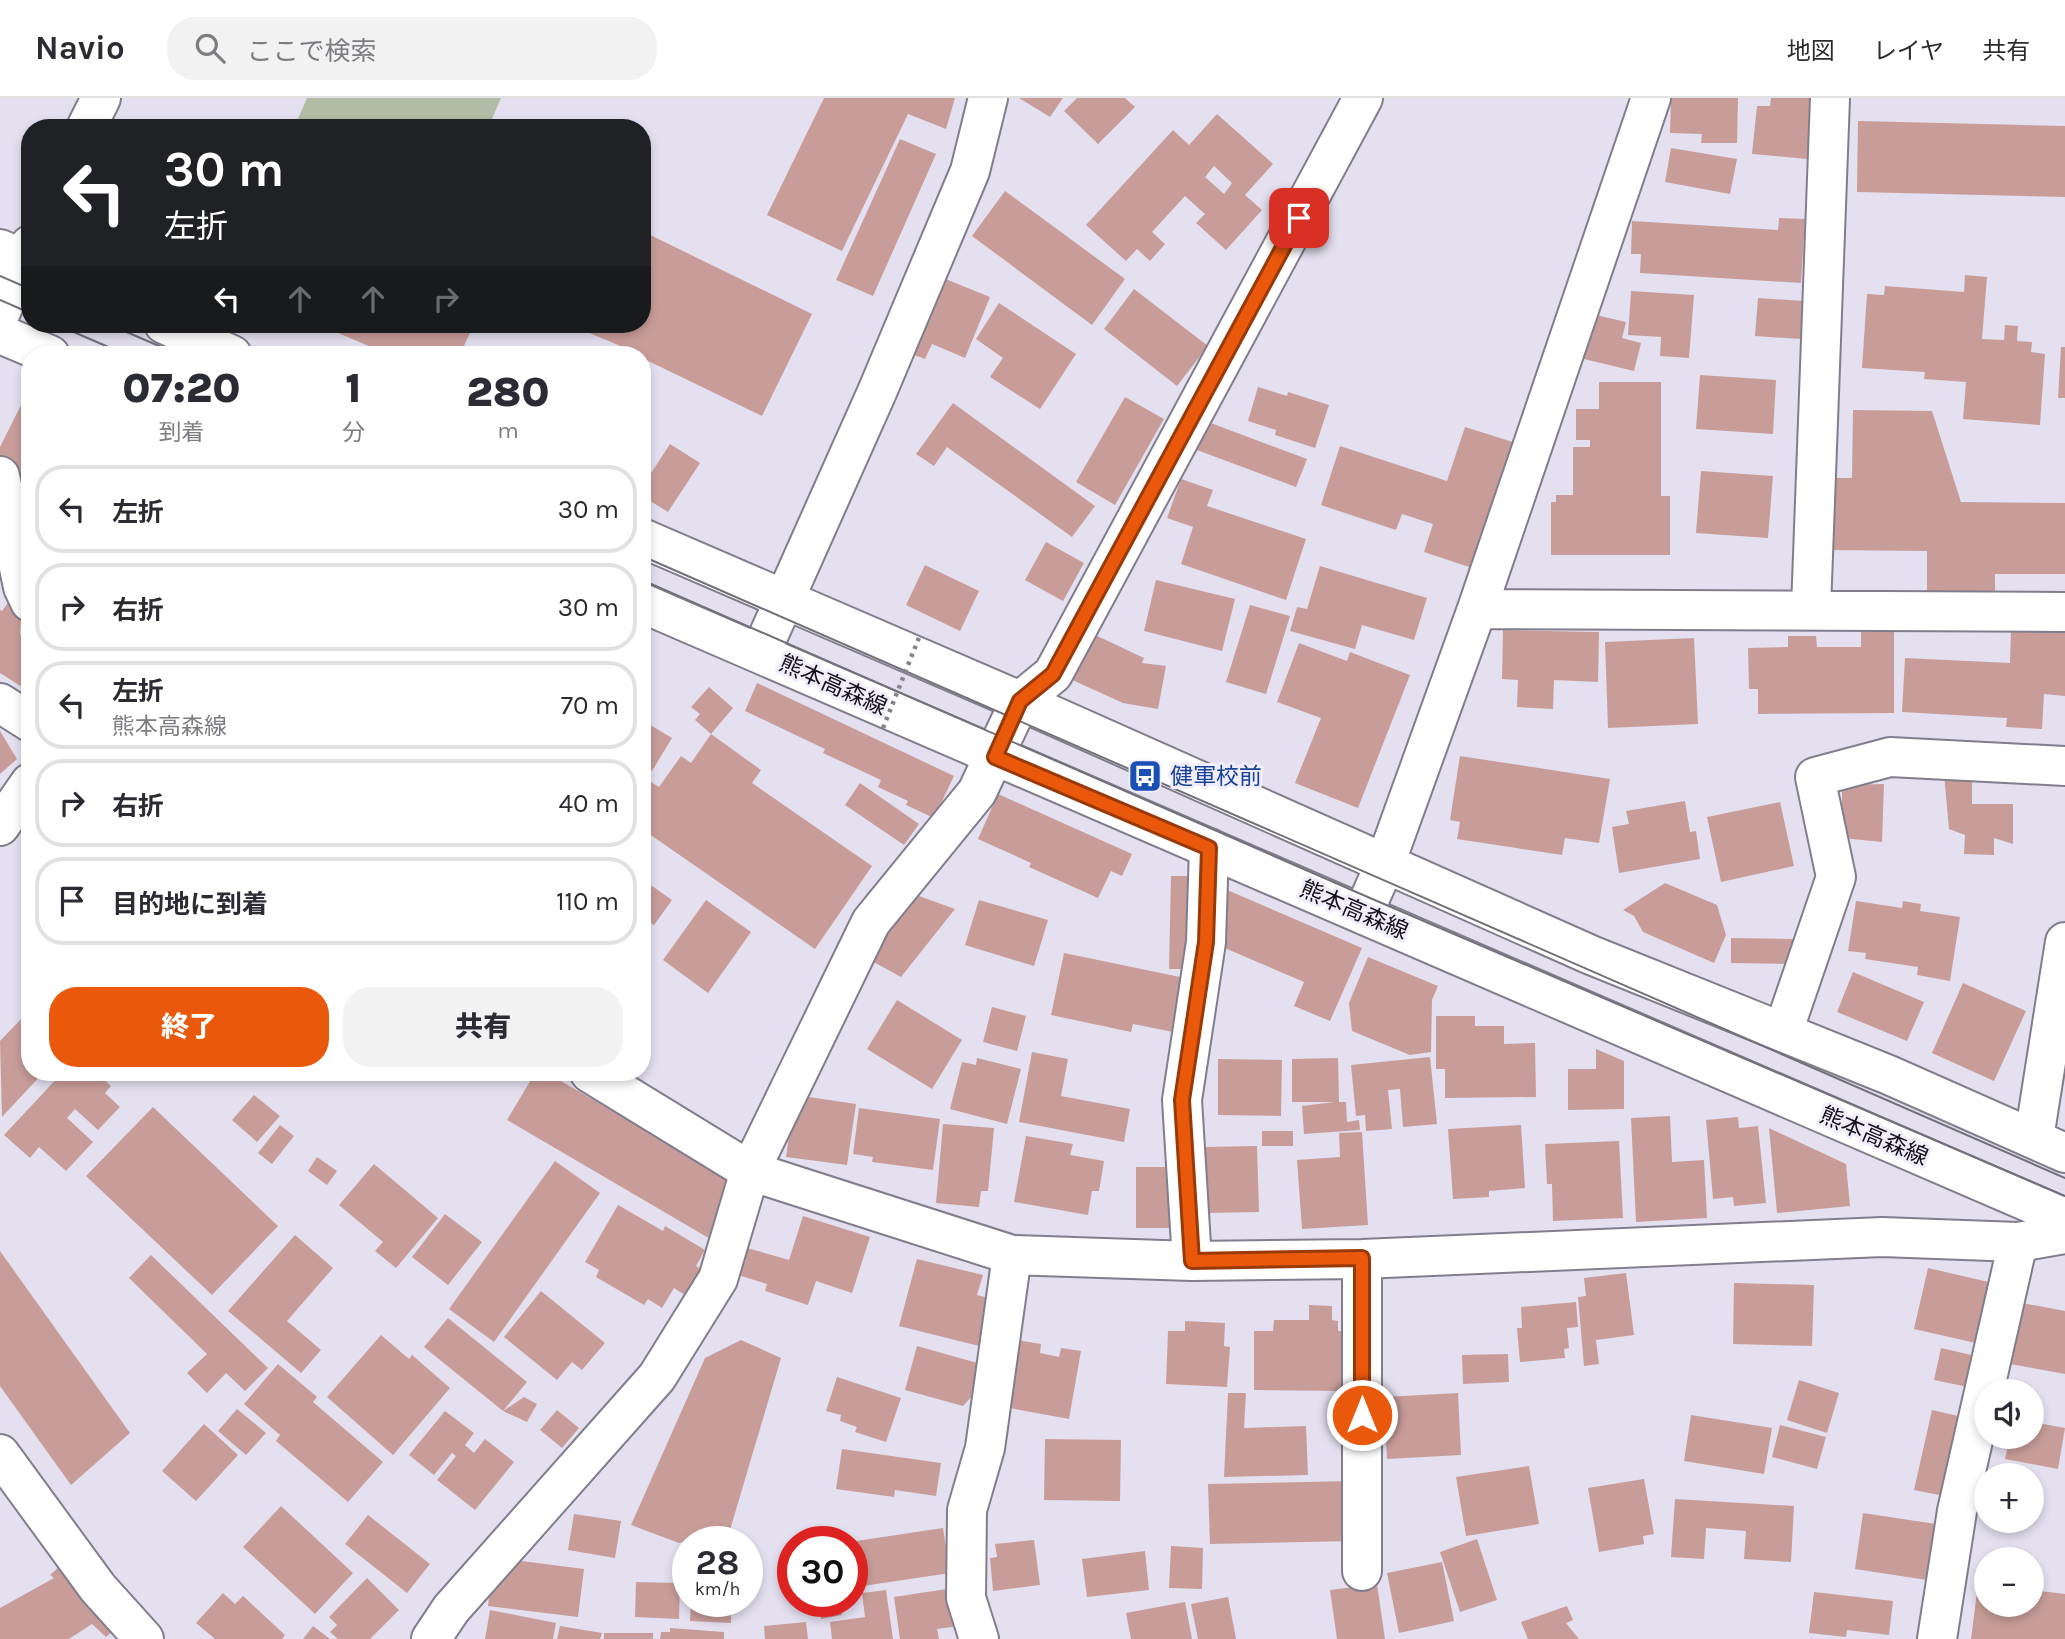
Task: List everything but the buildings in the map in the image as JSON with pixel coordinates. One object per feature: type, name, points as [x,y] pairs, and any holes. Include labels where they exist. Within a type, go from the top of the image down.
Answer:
[{"type":"street","points":[[90,119],[101,98]]},
{"type":"street","points":[[761,652],[877,392],[970,171],[988,98]]},
{"type":"street","points":[[431,1639],[451,1609],[657,1377],[718,1279],[750,1171],[871,922],[977,792],[1020,701],[1053,674],[1363,98]]},
{"type":"street","points":[[1363,914],[1385,863],[1476,609],[1651,98]]},
{"type":"street","points":[[1811,609],[1830,98]]},
{"type":"street","points":[[0,314],[21,254]]},
{"type":"street","points":[[184,333],[212,346]]},
{"type":"street","points":[[0,334],[29,346]]},
{"type":"street","points":[[0,476],[21,577]]},
{"type":"street","points":[[651,542],[1020,701],[1591,954],[2049,1145],[2065,942]]},
{"type":"street","name":"熊本高森線","points":[[651,607],[2065,1218]]},
{"type":"street","points":[[1476,609],[2065,612]]},
{"type":"street","points":[[0,703],[21,716]]},
{"type":"street","points":[[1783,1032],[1836,877],[1815,777],[1890,757],[2065,766]]},
{"type":"street","points":[[0,826],[21,796]]},
{"type":"street","points":[[1192,1261],[1182,1100],[1206,942],[1209,848]]},
{"type":"street","points":[[603,1081],[750,1171],[1012,1255],[1192,1261],[1362,1258],[1882,1237],[2018,1242],[2065,1234]]},
{"type":"street","points":[[1937,1639],[1957,1511],[2018,1242]]},
{"type":"street","points":[[979,1639],[966,1598],[967,1510],[985,1448],[1012,1255]]},
{"type":"street","points":[[1362,1258],[1362,1571]]},
{"type":"street","points":[[0,1454],[98,1588],[144,1639]]},
{"type":"path","points":[[883,728],[920,635]]},
{"type":"green space","points":[[307,98],[501,98],[492,119],[298,119]]},
{"type":"tram line","points":[[0,276],[21,285]]},
{"type":"tram line","points":[[0,300],[21,309]]},
{"type":"tram line","points":[[76,333],[106,346]]},
{"type":"tram line","points":[[129,333],[159,346]]},
{"type":"tram line","points":[[651,560],[2065,1178]]},
{"type":"tram line","points":[[651,584],[1370,898],[2065,1196]]},
{"type":"place","name":"健軍校前","points":[[1145,776]]},
{"type":"route","points":[[1299,218],[1053,674],[1020,701],[995,757],[1209,848],[1206,942],[1182,1100],[1192,1261],[1362,1258],[1362,1415]]}]
